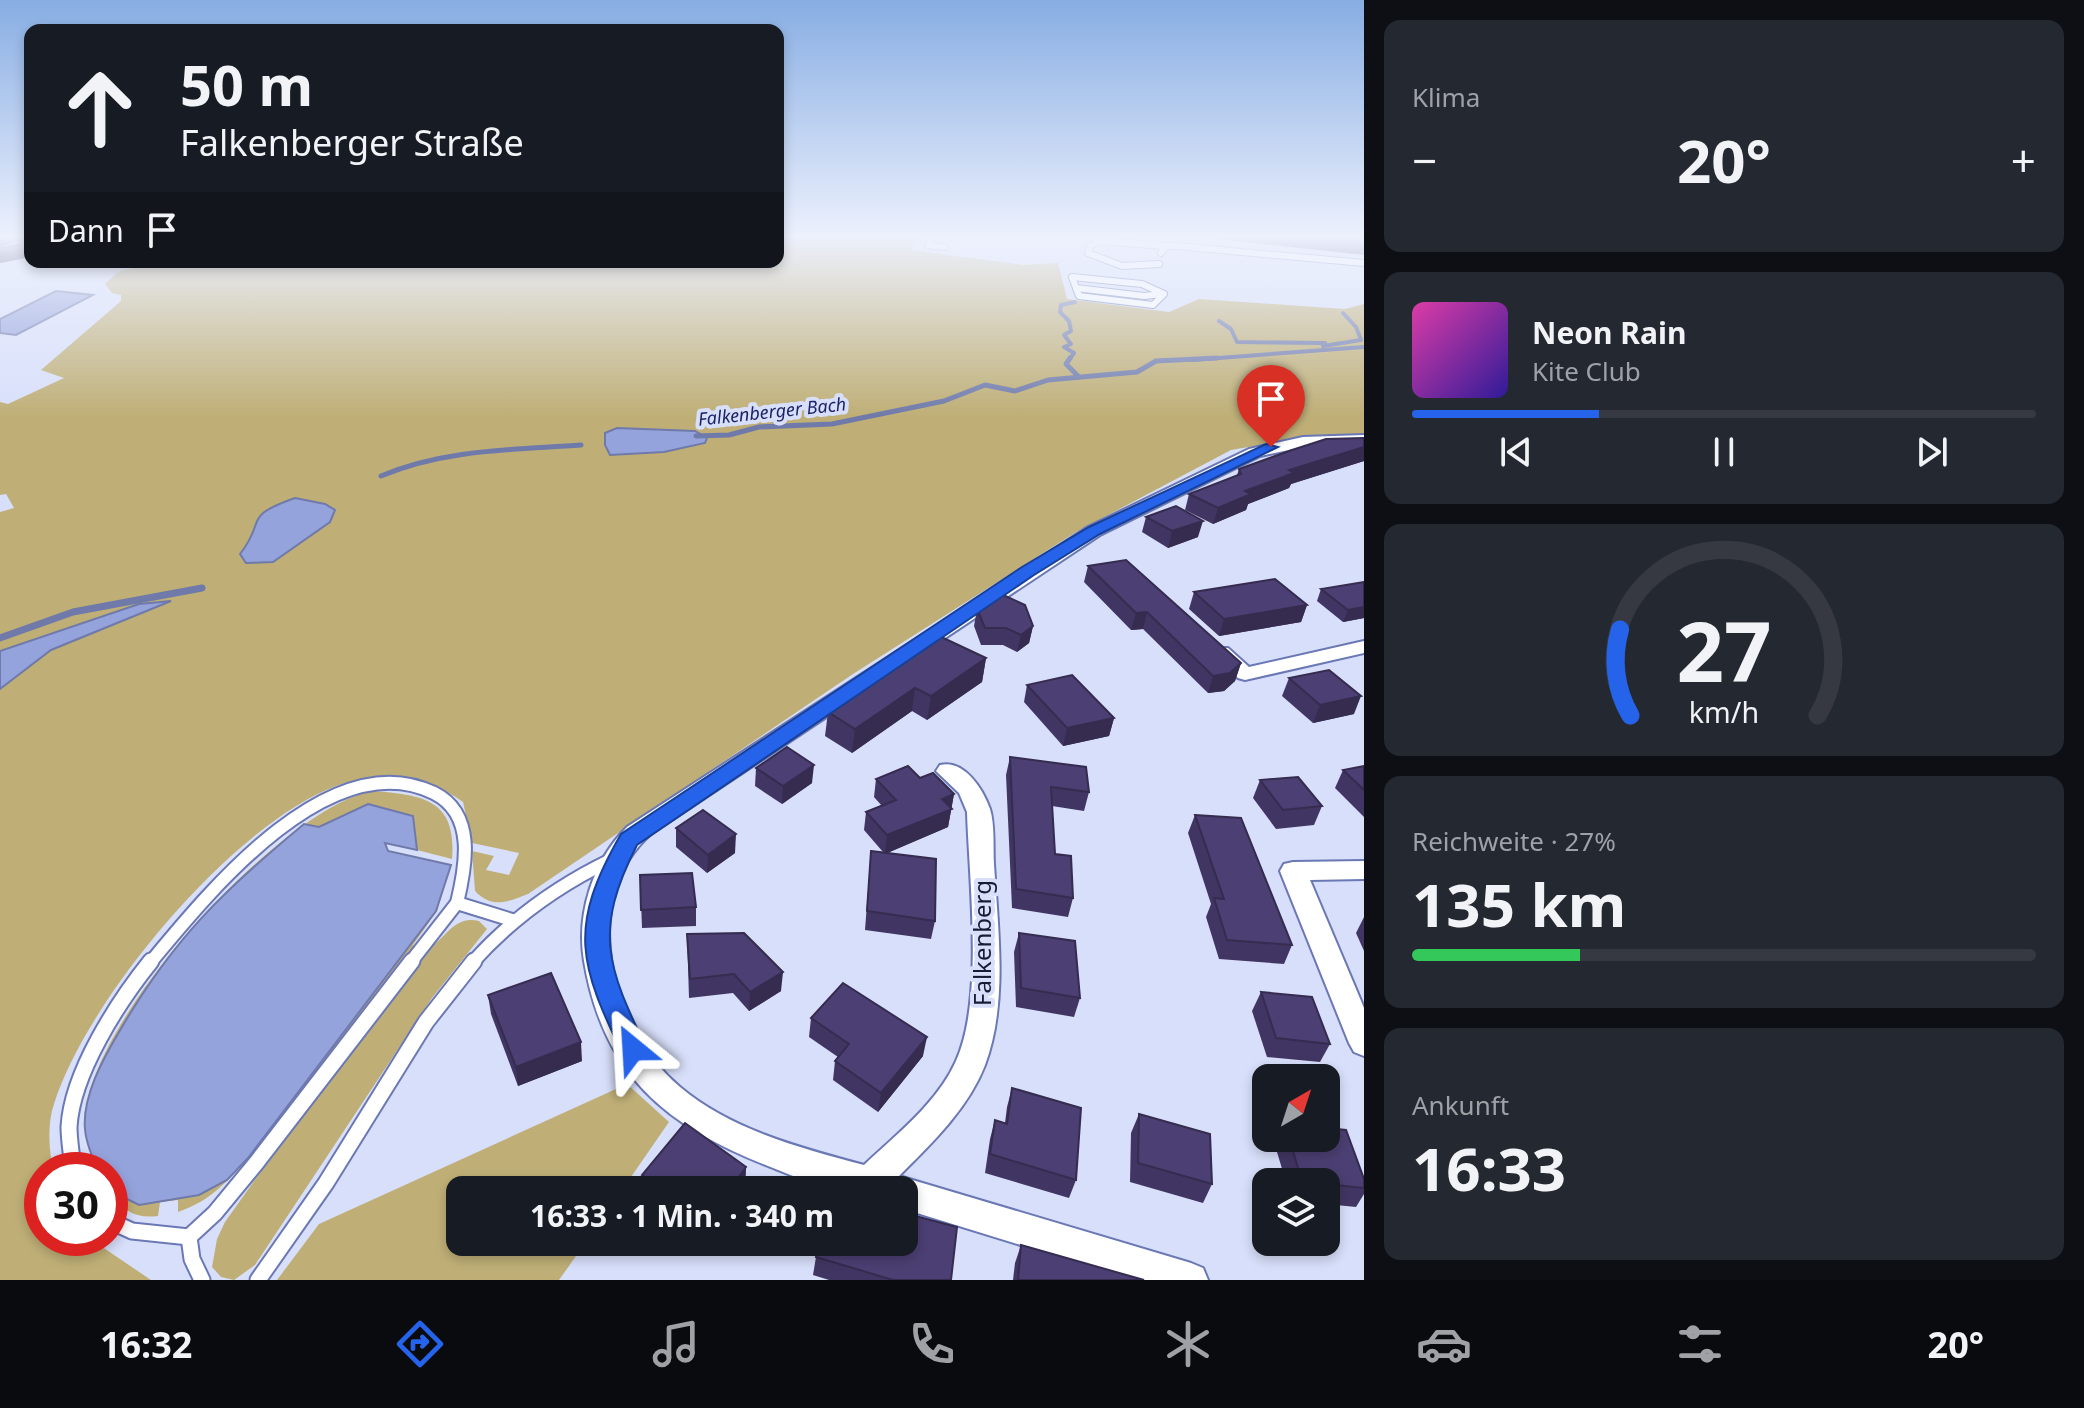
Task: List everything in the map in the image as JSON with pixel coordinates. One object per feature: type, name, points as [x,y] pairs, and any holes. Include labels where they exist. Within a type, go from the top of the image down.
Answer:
[{"type":"street","points":[[617,858],[629,840],[647,825],[977,604],[1094,531],[1255,452],[1303,442],[1364,440]]},
{"type":"street","points":[[1200,633],[1245,674],[1363,647]]},
{"type":"street","name":"Falkenberg","points":[[890,1176],[935,1119],[970,1065],[983,1013],[979,812],[969,789],[948,771]]},
{"type":"street","name":"Falkenberg","points":[[617,858],[599,906],[595,929],[597,951],[611,1005],[643,1065],[669,1097],[719,1129],[782,1157],[848,1176]]},
{"type":"street","points":[[1364,870],[1293,871],[1364,1043]]},
{"type":"street","points":[[918,1197],[1191,1280]]},
{"type":"lane","points":[[70,1152],[67,1129],[74,1099],[91,1054],[135,984],[180,925],[229,874],[307,811],[365,784],[409,787],[444,797],[461,819],[463,837],[457,903],[215,1213],[189,1237],[128,1229]]},
{"type":"lane","points":[[258,1280],[296,1229],[441,1001],[492,939],[512,920],[583,871],[617,858]]},
{"type":"lane","points":[[457,903],[512,920]]},
{"type":"lane","points":[[189,1237],[192,1259],[202,1280]]},
{"type":"shaded area","points":[[121,297],[1066,297],[1169,312],[1199,299],[1345,309],[1364,304],[1364,436],[1314,436],[1231,450],[1076,532],[853,674],[528,894],[514,899],[494,902],[475,891],[472,851],[494,856],[486,870],[509,875],[519,853],[472,843],[463,802],[434,786],[402,779],[352,781],[295,807],[253,837],[210,876],[168,920],[130,968],[97,1016],[71,1062],[50,1120],[50,1152],[24,1152],[24,1256],[116,1256],[151,1280],[0,1280],[0,689],[51,650],[167,602],[139,604],[0,651],[0,512],[14,508],[6,494],[0,495],[0,402],[8,404],[64,378],[41,370],[121,301]],"holes":[[[617,428],[695,431],[664,452],[610,455],[605,445]],[[295,498],[325,504],[240,554],[257,520],[267,510]]]},
{"type":"shaded area","points":[[373,791],[408,795],[434,804],[449,824],[452,859],[417,850],[412,816],[368,805],[320,827],[385,843],[388,851],[451,865],[437,911],[413,945],[423,950],[430,947],[455,926],[469,920],[479,921],[487,929],[432,998],[255,1265],[234,1280],[221,1277],[212,1267],[217,1239],[225,1222],[264,1167],[248,1158],[217,1190],[178,1212],[178,1200],[160,1202],[158,1216],[131,1212],[128,1210],[128,1152],[91,1152],[88,1145],[85,1129],[91,1087],[113,1038],[148,984],[191,930],[239,879],[288,837],[334,806]]},
{"type":"shaded area","points":[[627,1084],[669,1122],[632,1176],[446,1176],[446,1256],[576,1256],[559,1280],[277,1280],[319,1224]]},
{"type":"water","points":[[45,297],[90,297],[16,335],[0,333],[0,319]]},
{"type":"water","points":[[617,428],[695,431],[707,438],[705,443],[664,452],[610,455],[605,445],[605,433]]},
{"type":"water","points":[[295,498],[325,504],[335,510],[330,522],[273,562],[246,563],[240,554],[257,520],[267,510]]},
{"type":"water","points":[[171,601],[51,650],[0,689],[0,651],[139,604]]},
{"type":"water","points":[[368,804],[413,816],[417,850],[385,843],[388,851],[451,865],[436,911],[248,1158],[227,1180],[199,1195],[139,1205],[128,1200],[128,1152],[91,1152],[86,1134],[87,1104],[100,1066],[139,999],[201,919],[304,824],[319,827]]},
{"type":"building","points":[[1364,438],[1364,447],[1289,470],[1294,473],[1245,491],[1251,494],[1218,508],[1189,494],[1241,474],[1239,469],[1326,439]]},
{"type":"building","points":[[1176,506],[1203,521],[1172,531],[1146,517]]},
{"type":"building","points":[[1126,560],[1241,663],[1230,673],[1213,676],[1147,612],[1136,613],[1088,566]]},
{"type":"building","points":[[1275,579],[1307,605],[1224,619],[1194,592]]},
{"type":"building","points":[[1364,582],[1364,607],[1348,610],[1321,589]]},
{"type":"building","points":[[999,593],[1025,605],[1033,626],[1021,635],[1006,628],[985,628],[977,609]]},
{"type":"building","points":[[937,635],[986,658],[931,696],[915,688],[855,729],[828,712],[889,672],[884,669]]},
{"type":"building","points":[[1329,670],[1361,696],[1320,705],[1289,678]]},
{"type":"building","points":[[1072,675],[1114,718],[1067,728],[1027,685]]},
{"type":"building","points":[[787,747],[814,765],[783,786],[756,768]]},
{"type":"building","points":[[1010,757],[1086,767],[1089,792],[1051,787],[1055,854],[1071,856],[1073,898],[1016,889]]},
{"type":"building","points":[[908,766],[920,778],[933,773],[954,794],[942,799],[952,809],[887,835],[866,812],[896,800],[876,779]]},
{"type":"building","points":[[1364,766],[1364,790],[1343,770]]},
{"type":"building","points":[[1298,777],[1322,806],[1283,810],[1260,780]]},
{"type":"building","points":[[703,810],[736,834],[708,855],[676,828]]},
{"type":"building","points":[[1195,815],[1241,818],[1292,945],[1227,940],[1214,898],[1224,899]]},
{"type":"building","points":[[871,851],[936,859],[935,921],[867,911]]},
{"type":"building","points":[[692,873],[696,907],[641,910],[640,875]]},
{"type":"building","points":[[744,933],[783,972],[750,992],[734,974],[690,979],[687,934]]},
{"type":"building","points":[[1019,933],[1075,941],[1080,998],[1021,988]]},
{"type":"building","points":[[551,973],[581,1042],[516,1067],[488,995]]},
{"type":"building","points":[[843,983],[927,1037],[881,1093],[835,1061],[849,1044],[811,1018]]},
{"type":"building","points":[[1261,992],[1312,997],[1330,1044],[1276,1038]]},
{"type":"building","points":[[1012,1088],[1081,1108],[1076,1180],[990,1154],[995,1120],[1007,1124]]},
{"type":"building","points":[[1139,1114],[1210,1134],[1212,1184],[1138,1163]]},
{"type":"building","points":[[685,1123],[746,1167],[739,1176],[642,1175]]},
{"type":"building","points":[[1340,1129],[1346,1130],[1364,1179],[1364,1188],[1340,1185],[1340,1168],[1298,1168],[1293,1152],[1340,1152]]},
{"type":"building","points":[[918,1217],[957,1227],[951,1280],[893,1280],[816,1257],[918,1256]]},
{"type":"building","points":[[1021,1245],[1144,1280],[1018,1280]]},
{"type":"waterway","points":[[1069,360],[1074,353],[1064,347],[1071,344],[1064,335],[1071,331],[1069,321],[1060,312],[1061,305],[1075,302]]},
{"type":"waterway","points":[[1323,346],[1361,340],[1356,327],[1343,313]]},
{"type":"waterway","points":[[1219,321],[1231,329],[1237,342],[1325,343]]},
{"type":"waterway","name":"Falkenberger Bach","points":[[1192,360],[1364,347]]},
{"type":"waterway","points":[[1070,358],[1066,364],[1079,377]]},
{"type":"waterway","name":"Falkenberger Bach","points":[[696,436],[729,435],[759,427],[832,424],[944,401],[985,385],[1015,391],[1048,380],[1137,372],[1156,361],[1217,358]]},
{"type":"waterway","name":"Falkenberger Bach","points":[[381,476],[430,460],[454,456],[581,445]]},
{"type":"waterway","name":"Falkenberger Bach","points":[[0,638],[73,612],[202,588]]},
{"type":"route","points":[[633,1049],[605,989],[595,929],[608,880],[622,848],[629,840],[666,812],[1028,571],[1094,531],[1271,447]]}]
